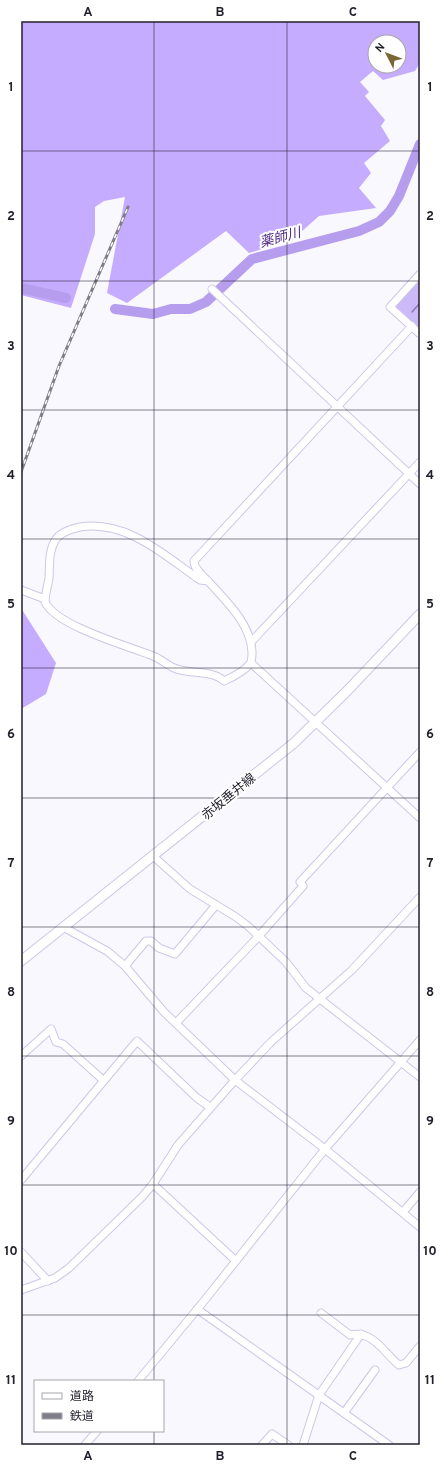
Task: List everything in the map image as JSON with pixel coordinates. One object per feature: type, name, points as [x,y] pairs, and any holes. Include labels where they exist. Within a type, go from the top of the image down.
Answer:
[{"type":"main road","name":"赤坂垂井線","points":[[21,961],[283,752],[348,690],[420,614]]},
{"type":"street","points":[[420,274],[390,307],[420,334]]},
{"type":"street","points":[[212,289],[420,484]]},
{"type":"street","points":[[208,582],[200,580],[151,545],[123,532],[106,528],[82,527],[62,533],[55,541],[50,556],[45,598],[48,609],[61,620],[122,646],[154,656],[174,668],[190,672],[211,674],[224,681],[241,672],[251,663],[252,641],[248,631],[237,615],[196,568],[194,561],[412,326]]},
{"type":"street","points":[[252,641],[420,462]]},
{"type":"street","points":[[21,590],[45,598]]},
{"type":"street","points":[[251,663],[420,818]]},
{"type":"street","points":[[176,1023],[258,937],[303,886],[300,882],[420,752]]},
{"type":"street","points":[[153,856],[190,889],[236,917],[286,962],[306,988],[420,1077]]},
{"type":"street","points":[[21,1290],[48,1281],[69,1268],[142,1197],[153,1184],[178,1144],[235,1080],[271,1042],[352,970],[420,897]]},
{"type":"street","points":[[125,966],[146,941],[151,941],[159,948],[175,954],[216,905]]},
{"type":"street","points":[[63,927],[107,951],[125,966],[164,1012],[235,1080],[325,1149],[420,1227]]},
{"type":"street","points":[[21,1056],[51,1029],[56,1042],[63,1044],[104,1080]]},
{"type":"street","points":[[139,1380],[198,1309],[325,1149],[400,1060],[420,1040]]},
{"type":"street","points":[[21,1180],[137,1041],[198,1098],[210,1107]]},
{"type":"street","points":[[153,1184],[236,1261]]},
{"type":"street","points":[[403,1212],[420,1192]]},
{"type":"street","points":[[21,1252],[48,1281]]},
{"type":"street","points":[[198,1309],[386,1444]]},
{"type":"street","points":[[321,1313],[350,1335],[361,1334],[380,1345],[399,1365],[406,1363],[420,1346]]},
{"type":"street","points":[[303,1445],[319,1395],[361,1334]]},
{"type":"street","points":[[344,1414],[374,1370]]},
{"type":"street","points":[[85,1445],[96,1432]]},
{"type":"street","points":[[262,1445],[272,1434],[288,1445]]},
{"type":"shaded area","points":[[21,21],[420,21],[420,63],[415,71],[407,73],[407,34],[367,34],[367,74],[369,74],[360,82],[369,92],[365,96],[385,120],[381,126],[390,141],[364,163],[371,173],[359,188],[376,208],[319,216],[292,240],[249,253],[226,231],[127,303],[107,293],[125,197],[104,201],[95,207],[95,234],[71,308],[21,295]]},
{"type":"shaded area","points":[[376,74],[404,74],[383,80]]},
{"type":"shaded area","points":[[420,278],[420,329],[395,306]]},
{"type":"shaded area","points":[[21,608],[56,663],[46,694],[21,709]]},
{"type":"waterway","name":"薬師川","points":[[115,309],[153,314],[171,309],[190,309],[206,302],[252,259],[359,231],[379,222],[390,211],[399,196],[420,144]]},
{"type":"waterway","name":"薬師川","points":[[21,288],[66,298]]},
{"type":"waterway","points":[[412,312],[420,303]]},
{"type":"railway","points":[[21,472],[59,366],[128,207]]}]
